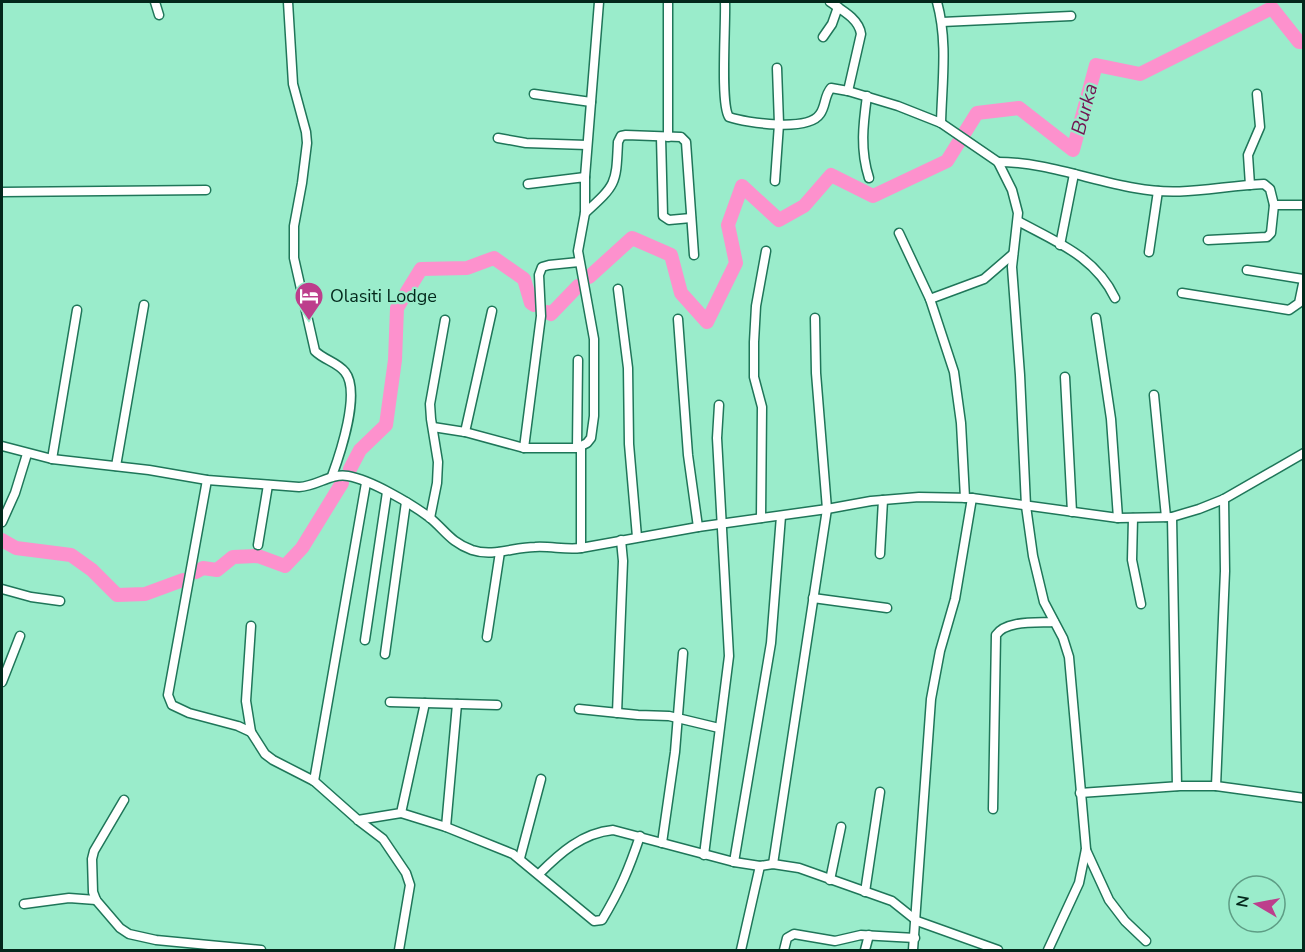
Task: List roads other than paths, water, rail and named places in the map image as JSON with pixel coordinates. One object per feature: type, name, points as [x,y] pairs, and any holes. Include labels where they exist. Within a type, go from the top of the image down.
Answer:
[{"type":"street","points":[[155,2],[159,15]]},
{"type":"street","points":[[288,2],[292,84],[307,143],[293,241],[296,275],[315,351],[344,371],[350,389],[345,442],[332,476]]},
{"type":"street","points":[[433,427],[465,432],[524,448],[579,448],[587,443],[593,432],[596,379],[594,339],[578,251],[585,213],[586,145],[599,2]]},
{"type":"street","points":[[668,2],[663,216],[669,220],[691,218]]},
{"type":"street","points":[[725,2],[725,93],[727,114],[736,119],[778,124],[814,120],[820,115],[827,92],[831,88],[867,96],[941,123],[999,162],[1037,166],[1158,191],[1193,192],[1250,185],[1268,186],[1274,205],[1271,233],[1267,237],[1208,240]]},
{"type":"street","points":[[937,2],[942,21],[945,50],[941,123]]},
{"type":"street","points":[[822,37],[832,24],[838,5],[860,28],[861,34],[848,91]]},
{"type":"street","points":[[942,21],[1071,16]]},
{"type":"street","points":[[775,181],[778,124],[777,68]]},
{"type":"street","points":[[534,94],[591,102]]},
{"type":"street","points":[[1250,185],[1248,156],[1260,127],[1257,94]]},
{"type":"street","points":[[867,96],[862,129],[863,156],[869,178]]},
{"type":"street","points":[[585,213],[614,182],[618,142],[621,136],[681,137],[686,142],[694,255]]},
{"type":"street","points":[[498,138],[526,143],[586,145]]},
{"type":"street","points":[[999,162],[1017,205],[1018,221],[1012,254],[1026,506],[1033,556],[1044,602],[1066,648],[1071,668],[1080,793],[1086,834],[1086,849],[1076,890],[1048,951]]},
{"type":"street","points":[[1060,245],[1074,174]]},
{"type":"street","points":[[528,184],[585,177]]},
{"type":"street","points":[[2,192],[206,190]]},
{"type":"street","points":[[1149,252],[1158,191]]},
{"type":"street","points":[[1274,205],[1304,205]]},
{"type":"street","points":[[1018,221],[1079,255],[1108,283],[1115,298]]},
{"type":"street","points":[[899,233],[930,299],[954,372],[969,498],[955,599],[940,651],[931,699],[917,921],[913,951]]},
{"type":"street","points":[[761,518],[762,407],[754,377],[754,342],[756,306],[766,251]]},
{"type":"street","points":[[930,299],[984,279],[1012,254]]},
{"type":"street","points":[[524,448],[541,316],[539,275],[542,267],[579,262]]},
{"type":"street","points":[[1182,293],[1289,309],[1299,303],[1303,279],[1246,270]]},
{"type":"street","points":[[618,289],[628,368],[629,444],[637,537]]},
{"type":"street","points":[[116,466],[144,304]]},
{"type":"street","points":[[52,459],[77,310]]},
{"type":"street","points":[[465,432],[492,311]]},
{"type":"street","points":[[773,864],[827,510],[815,354],[815,318]]},
{"type":"street","points":[[1096,318],[1111,419],[1118,518]]},
{"type":"street","points":[[678,319],[688,455],[698,527]]},
{"type":"street","points":[[430,518],[437,483],[438,462],[430,404],[446,320]]},
{"type":"street","points":[[578,360],[581,549]]},
{"type":"street","points":[[1065,377],[1072,512]]},
{"type":"street","points":[[1154,395],[1169,517],[1177,786]]},
{"type":"street","points":[[704,855],[729,656],[717,438],[719,405]]},
{"type":"street","points":[[2,446],[52,459],[207,480],[312,486],[332,476],[348,476],[406,502],[430,518],[450,539],[484,553],[539,546],[581,549],[698,527],[827,510],[883,500],[920,497],[969,498],[1118,518],[1169,517],[1224,499],[1303,454]]},
{"type":"street","points":[[2,522],[15,493],[27,454]]},
{"type":"street","points":[[207,480],[168,700],[172,705],[189,712],[223,721],[251,732]]},
{"type":"street","points":[[314,780],[366,483]]},
{"type":"street","points":[[258,545],[268,485]]},
{"type":"street","points":[[365,640],[387,492]]},
{"type":"street","points":[[1216,786],[1225,571],[1224,499]]},
{"type":"street","points":[[880,554],[883,500]]},
{"type":"street","points":[[385,654],[406,502]]},
{"type":"street","points":[[734,862],[771,643],[782,516]]},
{"type":"street","points":[[1133,518],[1132,560],[1141,604]]},
{"type":"street","points":[[617,713],[623,561],[621,540]]},
{"type":"street","points":[[487,637],[500,552]]},
{"type":"street","points":[[2,589],[31,597],[60,601]]},
{"type":"street","points":[[813,598],[887,608]]},
{"type":"street","points":[[993,809],[996,635],[1007,626],[1054,622]]},
{"type":"street","points":[[251,626],[246,701],[251,732],[265,754],[314,780],[388,844],[409,880],[399,951]]},
{"type":"street","points":[[2,681],[20,636]]},
{"type":"street","points":[[662,843],[678,717],[683,653]]},
{"type":"street","points":[[390,702],[497,705]]},
{"type":"street","points":[[401,813],[425,703]]},
{"type":"street","points":[[446,827],[457,704]]},
{"type":"street","points":[[579,709],[678,717],[719,728]]},
{"type":"street","points":[[520,858],[541,779]]},
{"type":"street","points":[[1080,793],[1177,786],[1216,786],[1304,798]]},
{"type":"street","points":[[865,892],[880,792]]},
{"type":"street","points":[[124,800],[93,855],[93,892],[96,900],[120,928],[129,934],[156,940],[261,951]]},
{"type":"street","points":[[358,820],[401,813],[446,827],[520,858],[594,921],[603,920],[626,878],[640,836]]},
{"type":"street","points":[[830,880],[841,827]]},
{"type":"street","points":[[539,874],[565,849],[604,832],[618,831],[734,862],[799,868],[892,901],[917,921],[998,951]]},
{"type":"street","points":[[1086,849],[1108,900],[1125,921],[1146,941]]},
{"type":"street","points":[[741,951],[760,866]]},
{"type":"street","points":[[24,904],[69,898],[96,900]]},
{"type":"street","points":[[784,951],[787,938],[794,934],[835,941],[861,935],[915,938]]},
{"type":"street","points":[[865,951],[869,935]]},
{"type":"waterway","name":"Burka","points":[[589,277],[632,238],[671,255],[681,293],[707,322],[736,263],[728,225],[742,186],[779,220],[804,206],[831,175],[873,196],[947,161],[977,113],[1019,108],[1073,150],[1096,65],[1140,74],[1272,8],[1299,42],[1304,42]]},
{"type":"waterway","points":[[350,469],[360,450],[386,425],[395,360],[397,308],[421,269],[467,268],[494,258],[524,279],[531,303],[534,305]]},
{"type":"waterway","points":[[547,312],[551,314],[578,286]]},
{"type":"waterway","points":[[196,572],[203,568],[217,570],[233,557],[258,556],[285,566],[302,548],[342,483]]},
{"type":"waterway","points":[[2,540],[16,548],[71,555],[92,570],[117,595],[145,594],[183,580]]},
{"type":"place","name":"Olasiti Lodge","points":[[309,322]]}]
